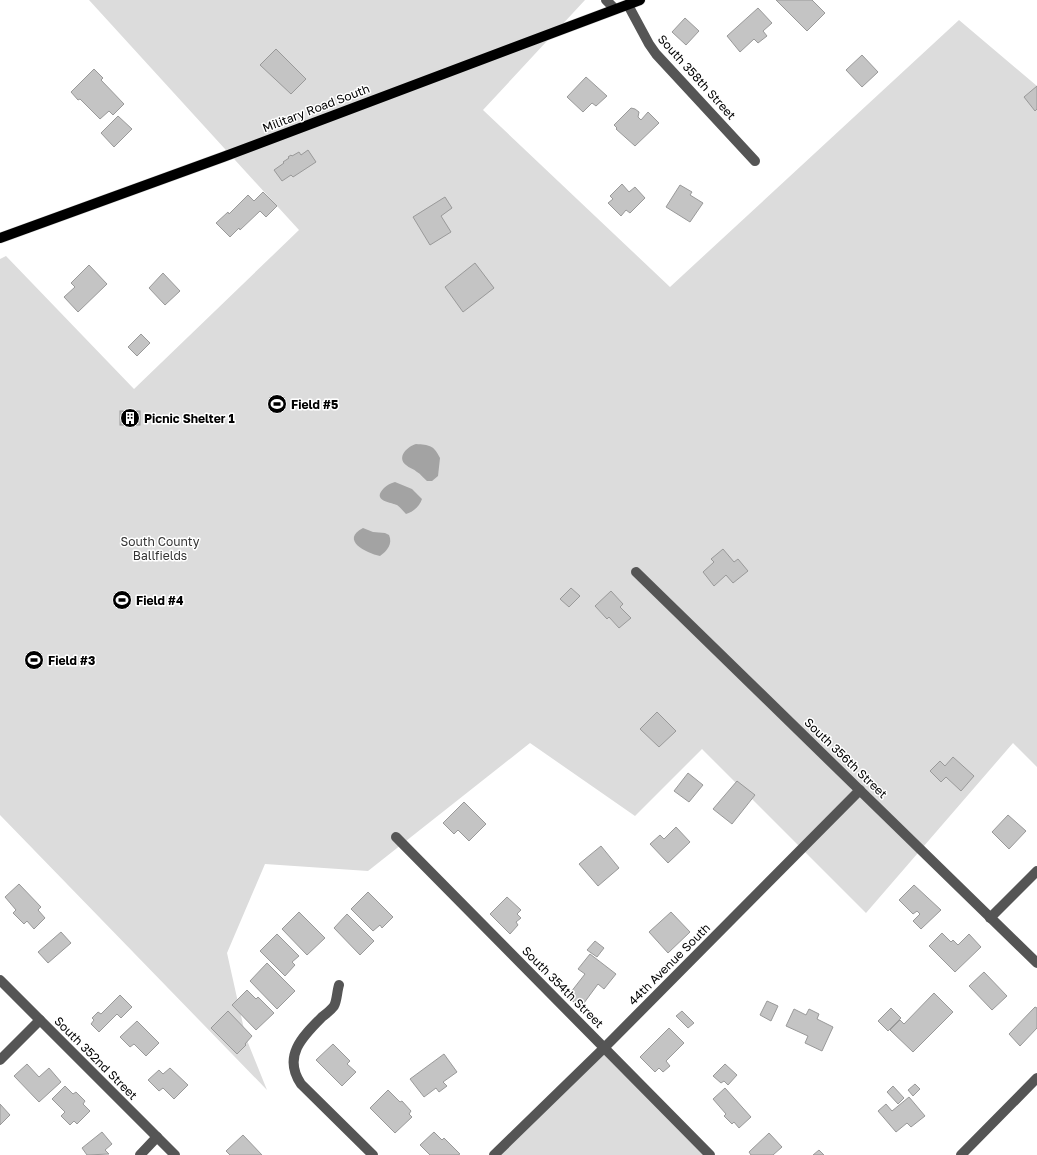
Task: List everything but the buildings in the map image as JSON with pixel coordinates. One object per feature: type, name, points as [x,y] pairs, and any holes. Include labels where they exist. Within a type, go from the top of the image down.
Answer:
[{"type":"main road","name":"Military Road South","points":[[0,238],[225,156],[640,0]]},
{"type":"street","points":[[606,0],[615,9]]},
{"type":"street","name":"South 358th Street","points":[[628,4],[649,44],[656,54],[755,161]]},
{"type":"street","name":"South 356th Street","points":[[636,572],[1037,963]]},
{"type":"street","name":"44th Avenue South","points":[[494,1155],[605,1047],[860,790]]},
{"type":"street","name":"South 354th Street","points":[[396,837],[710,1155]]},
{"type":"street","points":[[990,918],[1037,871]]},
{"type":"street","name":"South 352nd Street","points":[[0,980],[174,1155]]},
{"type":"street","points":[[339,985],[334,1006],[304,1035],[298,1045],[294,1056],[294,1069],[301,1084],[373,1155]]},
{"type":"street","points":[[0,1060],[40,1020]]},
{"type":"street","points":[[961,1155],[1037,1078]]},
{"type":"street","points":[[140,1155],[157,1138]]},
{"type":"green space","name":"South County Ballfields","points":[[89,0],[585,0],[483,110],[670,287],[959,20],[1037,86],[1037,767],[1013,743],[866,913],[702,749],[635,816],[530,743],[368,871],[265,864],[227,953],[246,1038],[267,1090],[0,815],[0,259],[6,256],[134,389],[299,230]]},
{"type":"green space","points":[[605,1047],[710,1155],[494,1155]]},
{"type":"shaded area","points":[[416,444],[431,446],[436,450],[440,458],[438,476],[432,481],[427,481],[403,462],[402,459],[404,452]]},
{"type":"shaded area","points":[[395,482],[412,489],[422,499],[418,506],[409,513],[406,514],[397,505],[383,500],[380,496],[384,488]]},
{"type":"shaded area","points":[[363,528],[373,532],[385,533],[389,535],[389,547],[380,556],[362,549],[355,541],[354,537]]},
{"type":"place","name":"Field #5","points":[[277,404]]},
{"type":"place","name":"Picnic Shelter 1","points":[[130,418]]},
{"type":"place","name":"Field #4","points":[[122,600]]},
{"type":"place","name":"Field #3","points":[[34,660]]}]
